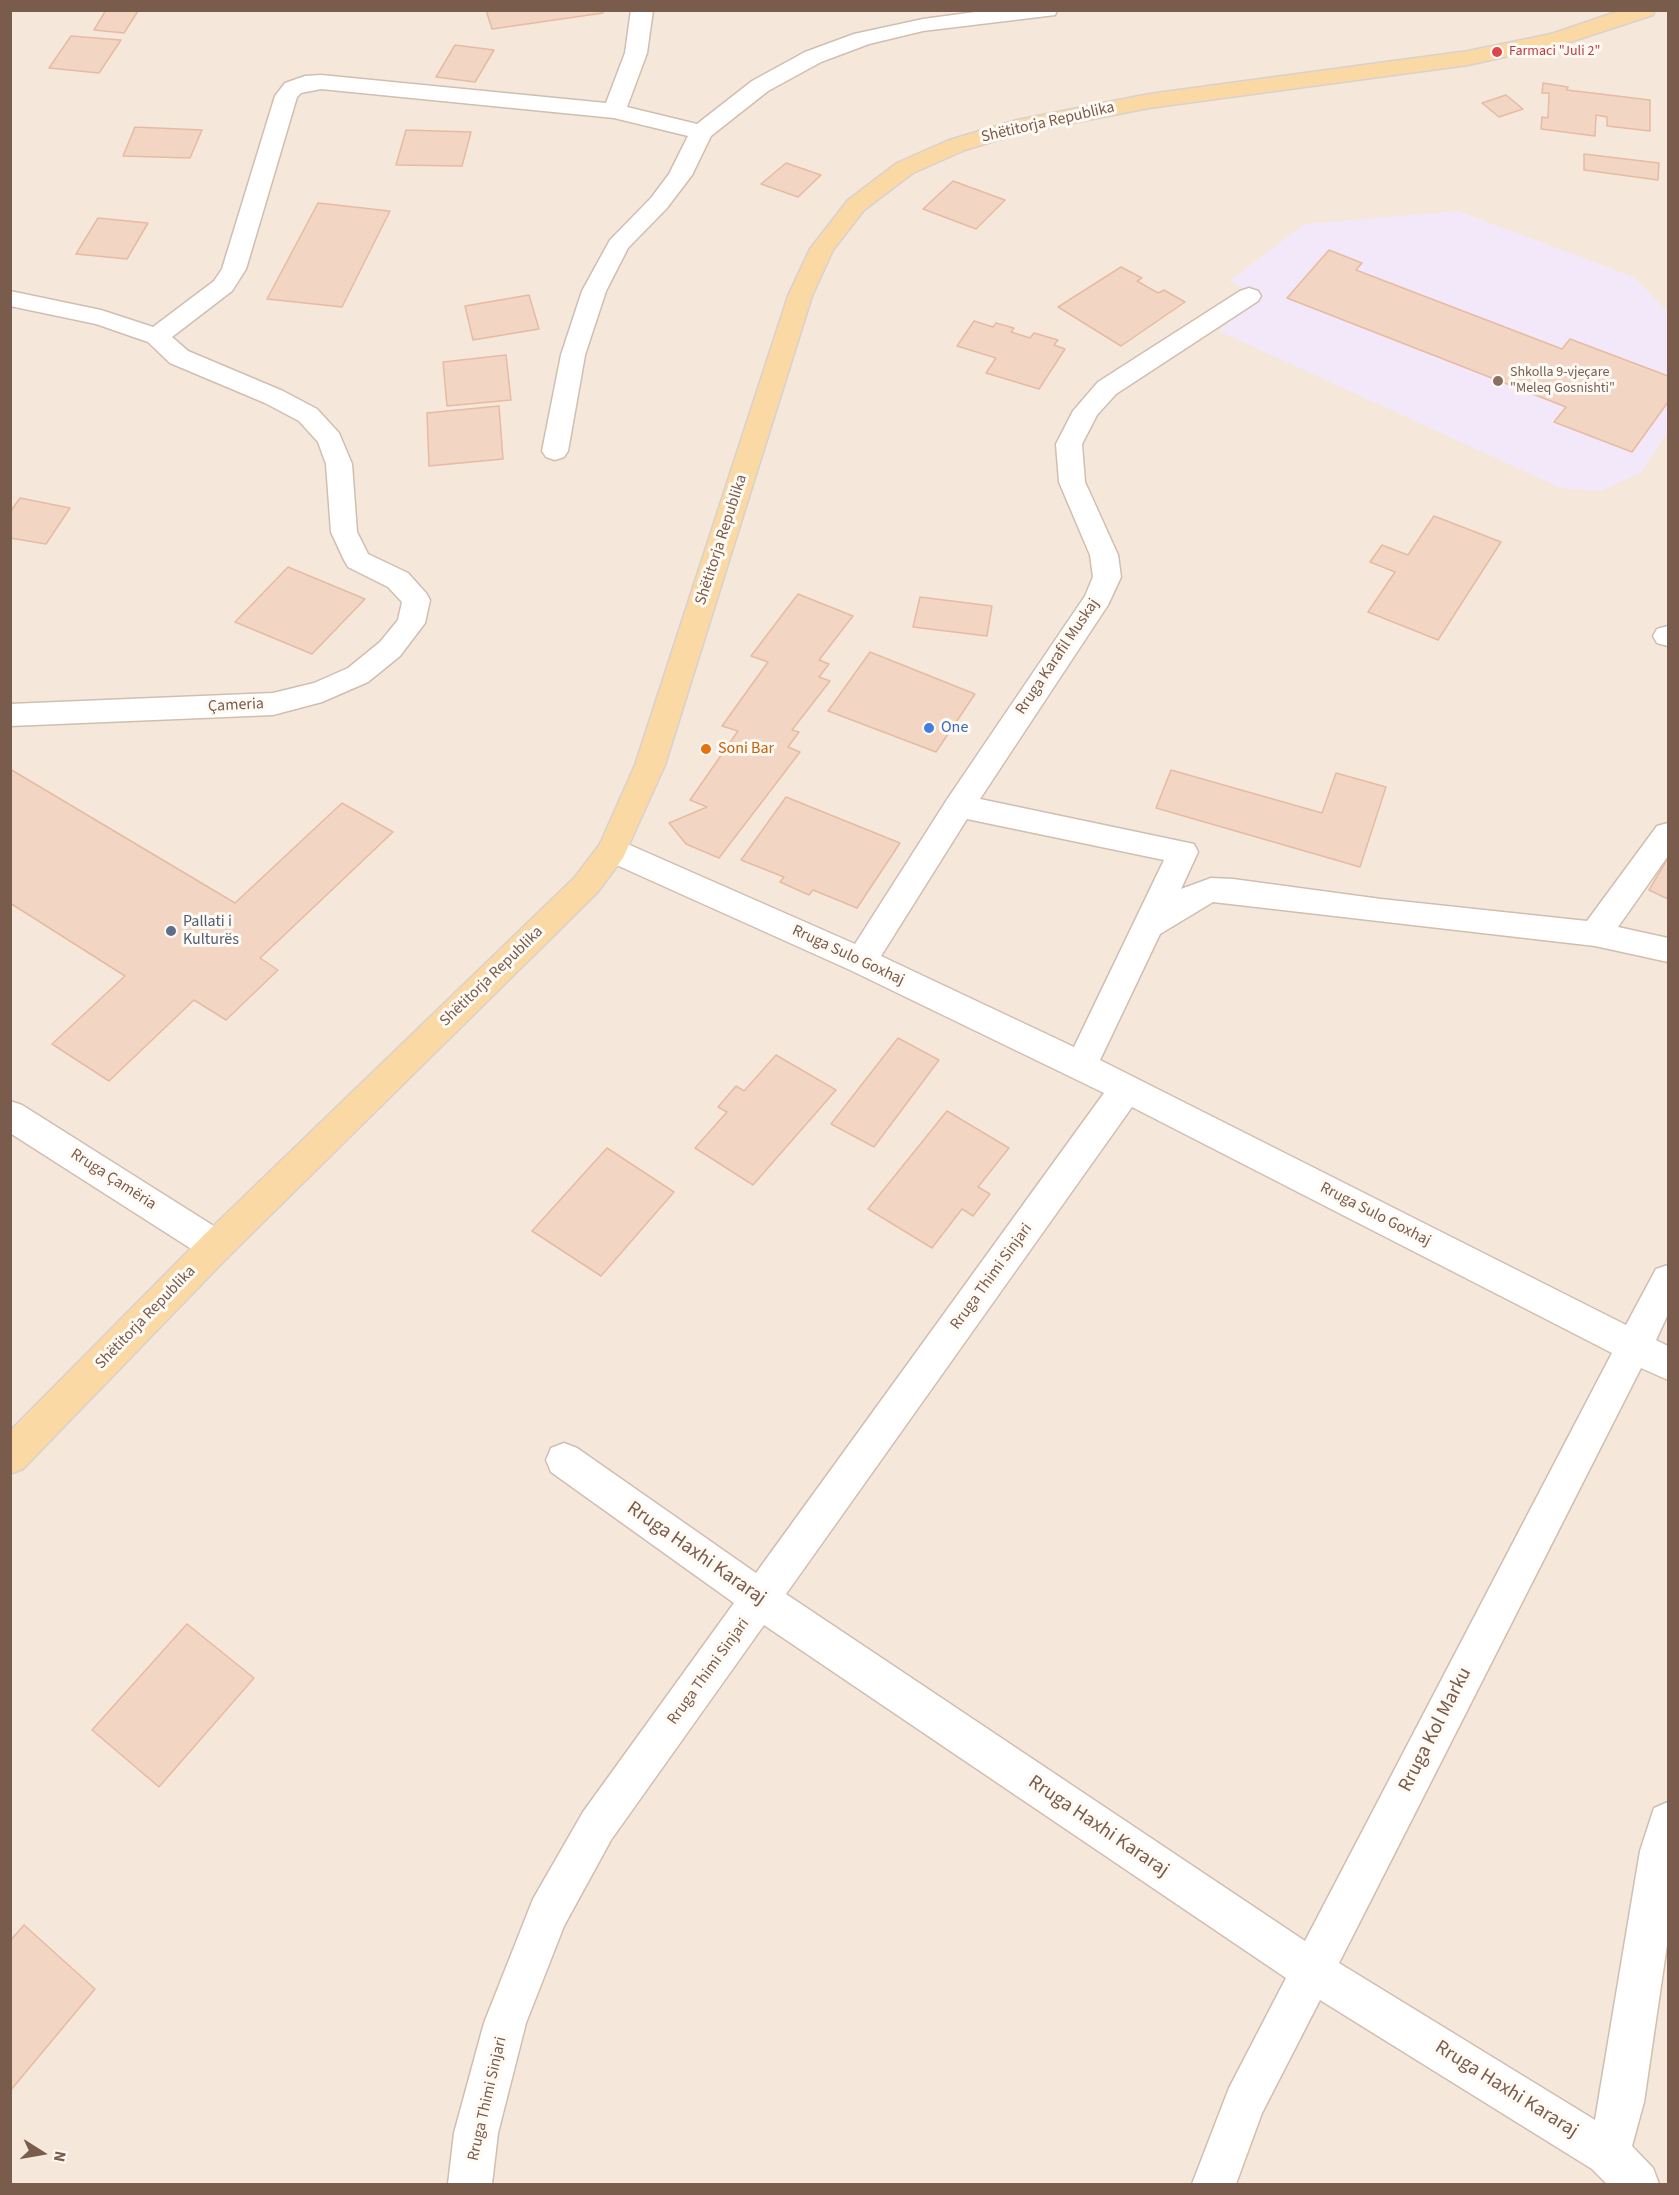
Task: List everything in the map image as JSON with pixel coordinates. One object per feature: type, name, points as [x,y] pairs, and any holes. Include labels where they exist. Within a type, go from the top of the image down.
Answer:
[{"type":"main road","name":"Shëtitorja Republika","points":[[10,1457],[216,1246],[586,885],[612,850],[650,765],[800,296],[822,249],[856,206],[905,168],[957,145],[1017,127],[1149,101],[1468,58],[1556,39],[1645,10]]},
{"type":"street","points":[[614,111],[636,53],[642,10]]},
{"type":"street","points":[[555,452],[573,355],[594,291],[618,245],[659,203],[680,174],[702,132],[760,86],[813,57],[862,39],[922,25],[1047,10]]},
{"type":"street","points":[[10,298],[101,318],[157,336],[222,286],[234,269],[286,96],[293,88],[305,83],[321,82],[614,111],[702,132]]},
{"type":"street","name":"Rruga Karafil Muskaj","points":[[861,961],[959,806],[1098,598],[1107,577],[1104,555],[1072,482],[1069,444],[1086,411],[1107,388],[1249,296]]},
{"type":"street","name":"Çameria","points":[[10,715],[273,704],[322,693],[358,675],[390,649],[411,623],[416,600],[398,580],[358,560],[344,532],[339,464],[330,440],[308,415],[274,397],[179,357],[157,336]]},
{"type":"street","points":[[959,806],[1183,852],[1082,1066]]},
{"type":"street","points":[[1595,934],[1668,834]]},
{"type":"street","name":"Rruga Sulo Goxhaj","points":[[612,850],[861,961],[1082,1066],[1668,1364]]},
{"type":"street","points":[[1149,925],[1193,897],[1211,890],[1595,934],[1668,950]]},
{"type":"street","name":"Rruga Thimi Sinjari","points":[[470,2184],[476,2133],[505,2023],[548,1914],[597,1826],[1127,1088]]},
{"type":"street","name":"Rruga Çamëria","points":[[10,1115],[216,1246]]},
{"type":"street","name":"Rruga Kol Marku","points":[[1214,2184],[1244,2103],[1668,1280]]},
{"type":"street","name":"Rruga Haxhi Kararaj","points":[[564,1460],[760,1600],[1313,1971],[1608,2153],[1637,2184]]},
{"type":"street","points":[[1608,2153],[1622,2102],[1661,1851],[1668,1822]]},
{"type":"shaded area","points":[[11,11],[1668,11],[1668,2184],[11,2184]]},
{"type":"shaded area","name":"Shkolla 9-vjeçare \"Meleq Gosnishti\"","points":[[1458,211],[1634,277],[1668,312],[1668,431],[1642,472],[1600,491],[1561,488],[1219,331],[1260,296],[1229,281],[1305,224]]},
{"type":"building","points":[[106,10],[138,11],[124,33],[94,30]]},
{"type":"building","points":[[486,10],[602,10],[603,13],[492,29]]},
{"type":"building","points":[[71,36],[121,40],[99,73],[49,68]]},
{"type":"building","points":[[455,45],[494,50],[475,82],[436,77]]},
{"type":"building","points":[[1543,83],[1568,87],[1567,90],[1650,100],[1650,131],[1607,126],[1607,117],[1596,115],[1595,136],[1541,129],[1542,117],[1548,118],[1549,93],[1542,93]]},
{"type":"building","points":[[1506,95],[1523,109],[1499,117],[1482,103]]},
{"type":"building","points":[[135,127],[202,130],[190,158],[123,156]]},
{"type":"building","points":[[406,130],[471,132],[462,166],[396,165]]},
{"type":"building","points":[[1584,154],[1659,163],[1658,180],[1584,170]]},
{"type":"building","points":[[786,163],[821,175],[798,197],[761,184]]},
{"type":"building","points":[[953,181],[1005,200],[976,229],[923,209]]},
{"type":"building","points":[[318,203],[390,211],[342,307],[267,299]]},
{"type":"building","points":[[98,218],[148,223],[127,259],[76,254]]},
{"type":"building","points":[[1329,250],[1362,263],[1356,270],[1562,349],[1570,339],[1668,376],[1668,402],[1632,452],[1554,422],[1566,407],[1287,298]]},
{"type":"building","points":[[1121,267],[1142,278],[1137,281],[1158,293],[1164,290],[1185,302],[1121,346],[1058,307]]},
{"type":"building","points":[[529,295],[539,329],[473,340],[465,306]]},
{"type":"building","points":[[974,321],[993,327],[996,323],[1014,328],[1011,332],[1030,338],[1034,333],[1058,340],[1054,345],[1065,349],[1039,389],[986,373],[996,358],[957,346]]},
{"type":"building","points":[[506,355],[511,400],[447,406],[443,362]]},
{"type":"building","points":[[499,406],[503,459],[429,466],[427,413]]},
{"type":"building","points":[[20,498],[70,508],[46,544],[10,538],[10,512]]},
{"type":"building","points":[[1434,516],[1501,542],[1438,640],[1368,612],[1395,572],[1370,562],[1382,545],[1408,555]]},
{"type":"building","points":[[288,567],[365,599],[312,654],[235,622]]},
{"type":"building","points":[[798,594],[853,616],[819,660],[829,664],[819,677],[830,681],[792,730],[799,732],[788,747],[800,752],[719,858],[686,844],[669,823],[707,807],[690,800],[738,731],[722,726],[768,662],[751,656]]},
{"type":"building","points":[[920,597],[992,606],[987,636],[913,627]]},
{"type":"building","points":[[870,652],[975,694],[936,752],[828,711]]},
{"type":"building","name":"Pallati i Kulturës","points":[[10,769],[235,903],[342,803],[393,832],[260,958],[278,970],[226,1020],[194,1000],[109,1081],[52,1044],[125,976],[10,903]]},
{"type":"building","points":[[1171,770],[1322,813],[1336,773],[1386,787],[1360,867],[1156,808]]},
{"type":"building","points":[[786,797],[900,843],[857,908],[813,890],[809,895],[780,882],[784,877],[741,860]]},
{"type":"building","points":[[1668,858],[1668,899],[1649,890]]},
{"type":"building","points":[[898,1038],[939,1060],[874,1147],[831,1124]]},
{"type":"building","points":[[776,1055],[836,1090],[753,1185],[695,1148],[727,1112],[718,1107],[736,1086],[744,1091]]},
{"type":"building","points":[[947,1111],[1009,1148],[978,1187],[990,1194],[973,1216],[962,1209],[932,1248],[868,1209]]},
{"type":"building","points":[[607,1148],[674,1192],[601,1276],[532,1231]]},
{"type":"building","points":[[187,1624],[254,1678],[159,1787],[92,1730]]},
{"type":"building","points":[[24,1925],[95,1989],[10,2091],[10,1941]]},
{"type":"place","name":"Farmaci \"Juli 2\"","points":[[1497,52]]},
{"type":"place","name":"Shkolla 9-vjeçare \"Meleq Gosnishti\"","points":[[1498,381]]},
{"type":"place","name":"One","points":[[929,728]]},
{"type":"place","name":"Soni Bar","points":[[706,749]]},
{"type":"place","name":"Pallati i Kulturës","points":[[171,931]]}]
